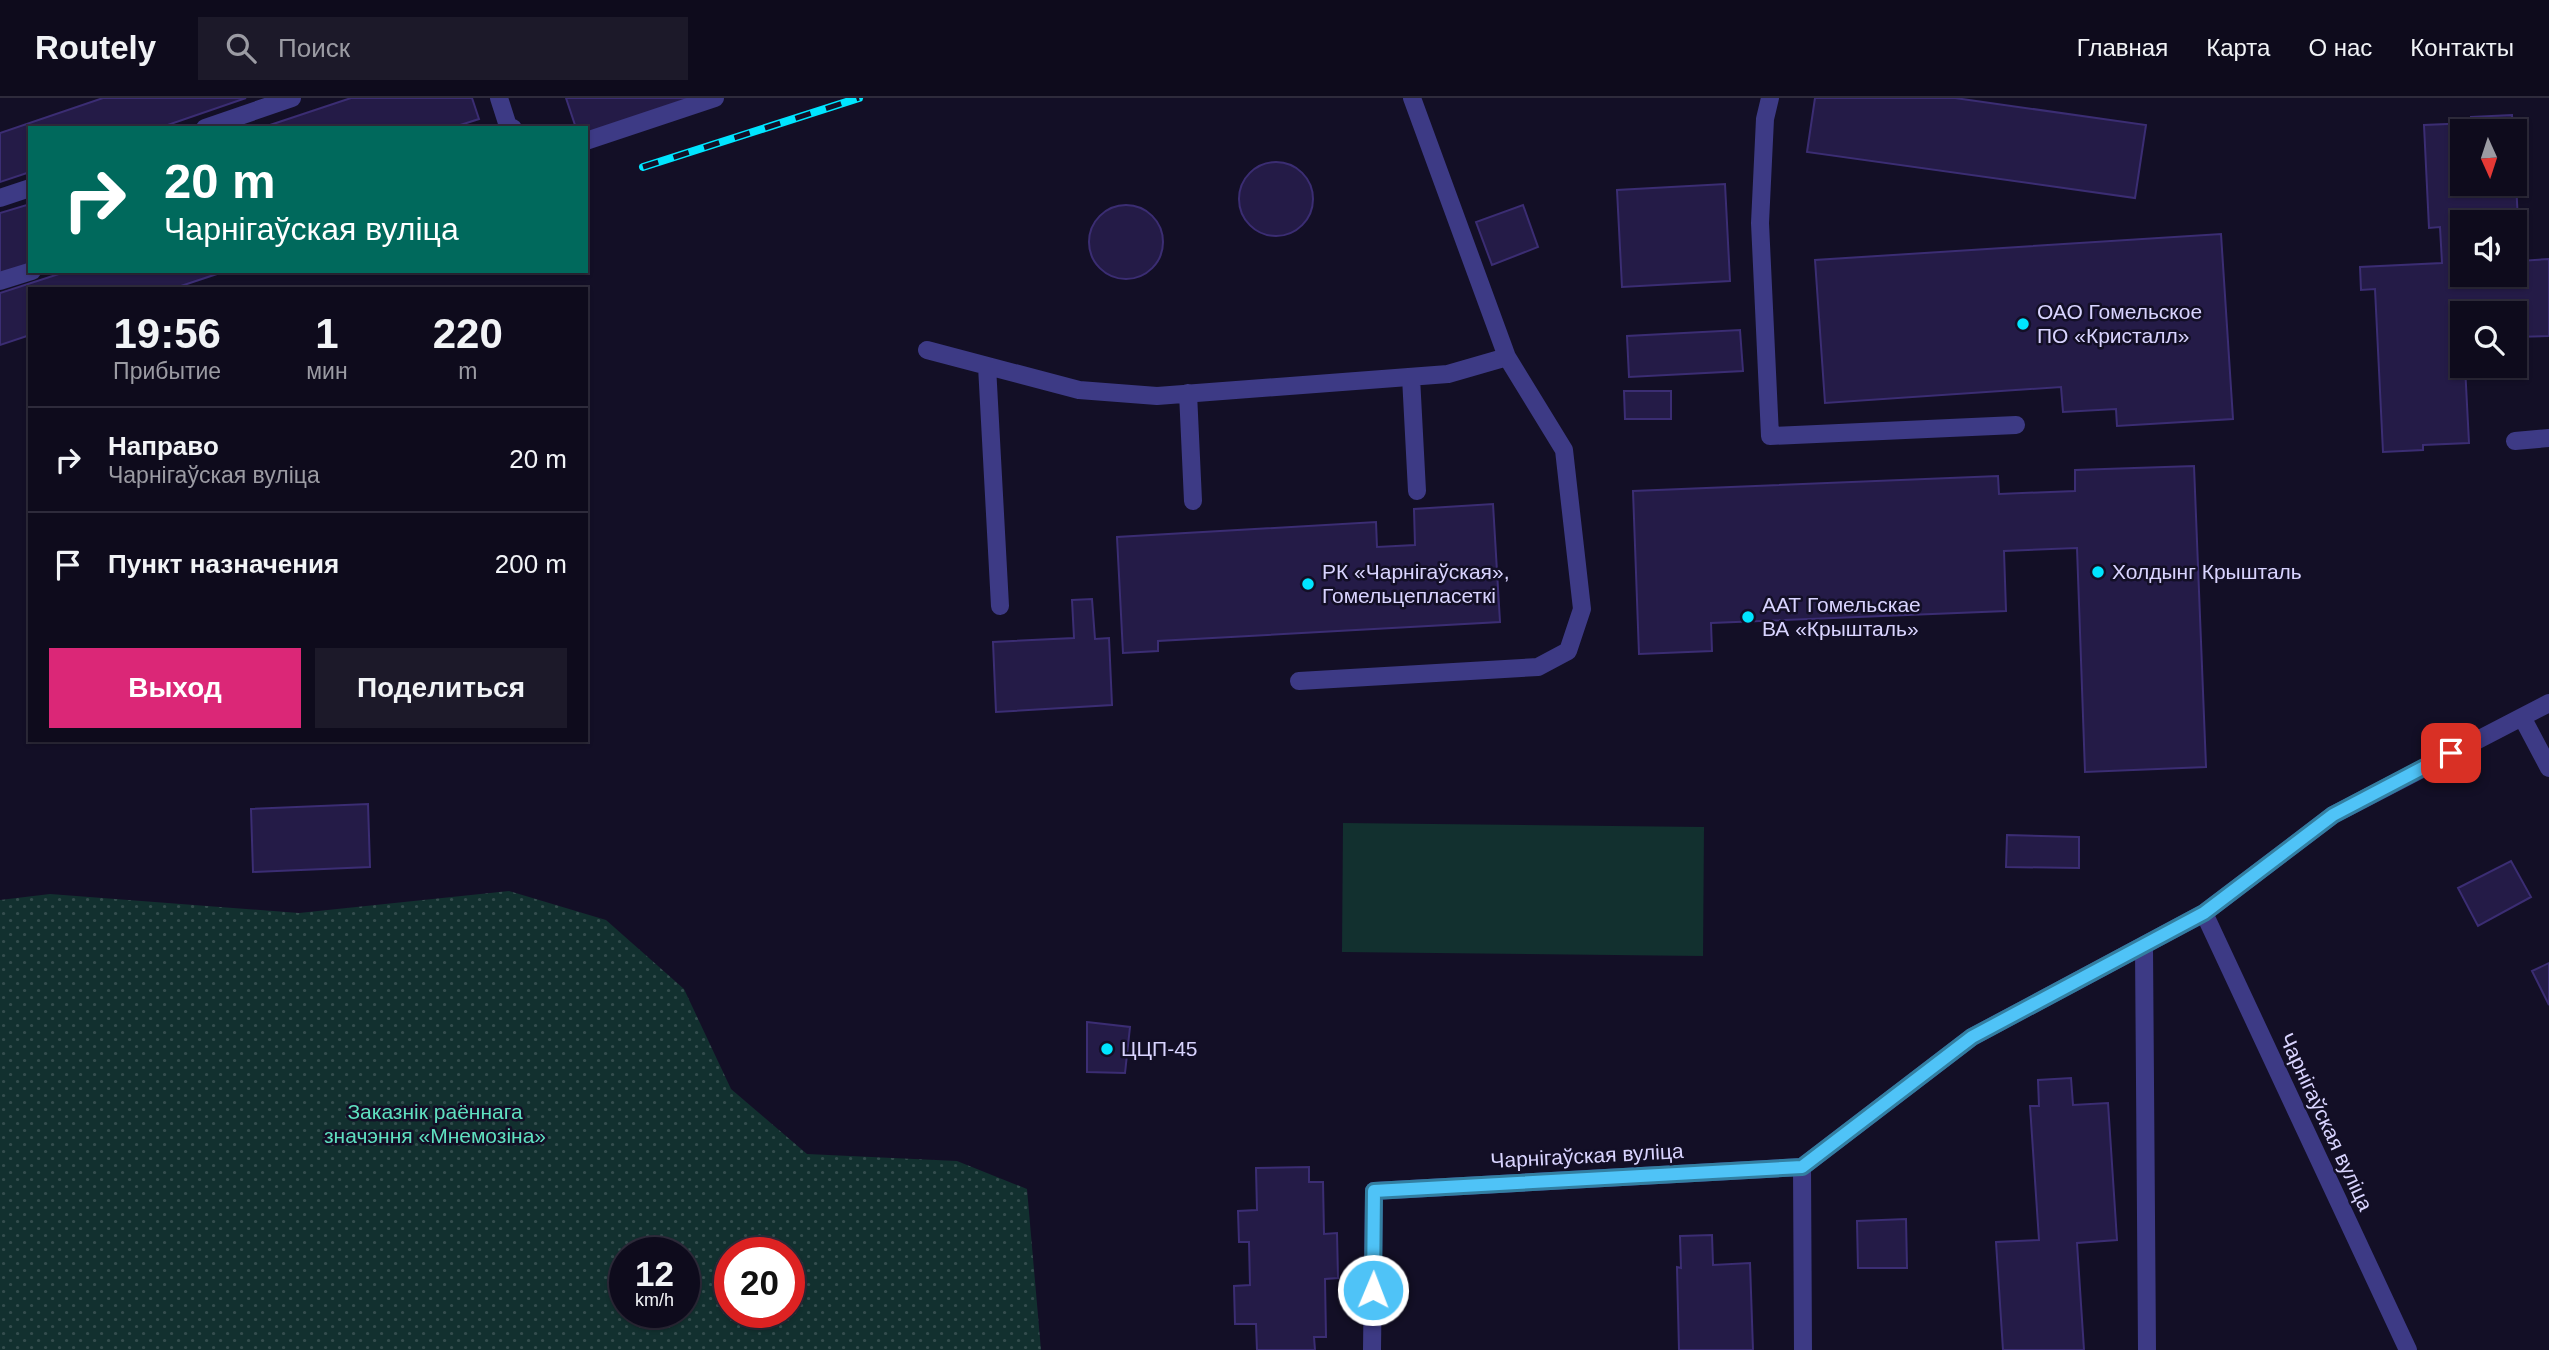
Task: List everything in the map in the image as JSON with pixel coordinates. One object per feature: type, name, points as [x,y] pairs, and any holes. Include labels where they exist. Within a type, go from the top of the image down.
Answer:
[{"type":"street","points":[[211,126],[292,98]]},
{"type":"street","points":[[499,98],[508,126]]},
{"type":"street","points":[[588,140],[715,98]]},
{"type":"street","points":[[1299,681],[1538,667],[1568,651],[1582,609],[1564,450],[1507,357],[1412,98]]},
{"type":"street","points":[[1770,98],[1765,118],[1760,223],[1770,436],[2016,425]]},
{"type":"street","points":[[0,198],[28,189]]},
{"type":"street","points":[[0,281],[28,272]]},
{"type":"street","points":[[927,350],[1079,390],[1157,396],[1448,374],[1507,357]]},
{"type":"street","points":[[986,366],[1000,606]]},
{"type":"street","points":[[1411,377],[1417,491]]},
{"type":"street","points":[[1188,393],[1193,501]]},
{"type":"street","points":[[2515,440],[2549,438]]},
{"type":"street","points":[[1803,1350],[1802,1167],[1972,1037],[2144,948],[2204,913],[2333,815],[2549,703]]},
{"type":"street","points":[[2522,717],[2549,768]]},
{"type":"street","name":"Чарнігаўская вуліца","points":[[2204,913],[2408,1350]]},
{"type":"street","points":[[2144,948],[2147,1350]]},
{"type":"street","name":"Чарнігаўская вуліца","points":[[1372,1350],[1374,1191],[1802,1167]]},
{"type":"green space","points":[[1343,823],[1704,827],[1703,956],[1342,952]]},
{"type":"green space","name":"Заказнік раённага значэння «Мнемозіна»","points":[[509,891],[606,920],[684,989],[731,1089],[807,1154],[957,1161],[1027,1189],[1041,1350],[0,1350],[0,900],[50,894],[299,913]]},
{"type":"building","points":[[103,98],[246,98],[165,126],[28,126],[28,173],[0,182],[0,133]]},
{"type":"building","points":[[351,98],[472,98],[479,119],[457,126],[267,126]]},
{"type":"building","points":[[566,98],[696,98],[588,135],[588,126],[575,126]]},
{"type":"building","points":[[1815,98],[1955,98],[2146,125],[2135,198],[1807,152]]},
{"type":"building","points":[[2512,115],[2512,119],[2471,119]]},
{"type":"building","points":[[2450,124],[2450,196],[2517,196],[2517,210],[2450,210],[2450,287],[2527,287],[2527,261],[2549,259],[2549,336],[2527,337],[2527,301],[2450,301],[2450,378],[2466,378],[2469,443],[2423,445],[2423,450],[2383,452],[2375,289],[2361,290],[2360,267],[2442,263],[2440,227],[2429,228],[2424,125]]},
{"type":"building","points":[[1276,162],[1290,165],[1302,173],[1310,185],[1313,199],[1310,213],[1302,225],[1290,233],[1276,236],[1262,233],[1250,225],[1242,213],[1239,199],[1242,185],[1250,173],[1262,165]]},
{"type":"building","points":[[1725,184],[1730,281],[1622,287],[1617,190]]},
{"type":"building","points":[[28,205],[28,267],[0,276],[0,213]]},
{"type":"building","points":[[1126,205],[1140,208],[1152,216],[1160,228],[1163,242],[1160,256],[1152,268],[1140,276],[1126,279],[1112,276],[1100,268],[1092,256],[1089,242],[1092,228],[1100,216],[1112,208]]},
{"type":"building","points":[[1523,205],[1538,247],[1492,265],[1476,222]]},
{"type":"building","name":"ОАО Гомельское ПО «Кристалл»","points":[[2221,234],[2233,419],[2117,426],[2116,409],[2063,412],[2061,387],[1825,403],[1815,260]]},
{"type":"building","points":[[62,273],[220,273],[178,287],[28,287],[28,336],[0,345],[0,293]]},
{"type":"building","points":[[1740,330],[1743,371],[1629,377],[1627,336]]},
{"type":"building","points":[[1624,391],[1671,391],[1671,419],[1625,419]]},
{"type":"building","name":"ААТ Гомельскае ВА «Крышталь»","points":[[2194,466],[2206,767],[2085,772],[2077,548],[2004,551],[2006,611],[1711,623],[1712,651],[1639,654],[1633,491],[1998,476],[1999,494],[2075,491],[2075,470]]},
{"type":"building","name":"РК «Чарнігаўская», Гомельцепласеткі","points":[[1493,504],[1500,622],[1158,641],[1158,651],[1123,653],[1117,537],[1376,522],[1377,547],[1415,545],[1414,509]]},
{"type":"building","points":[[1092,599],[1095,639],[1109,638],[1112,705],[996,712],[993,642],[1074,638],[1072,600]]},
{"type":"building","points":[[368,804],[370,867],[253,872],[251,809]]},
{"type":"building","points":[[2007,835],[2079,837],[2079,868],[2006,867]]},
{"type":"building","points":[[2511,861],[2531,897],[2478,926],[2458,888]]},
{"type":"building","points":[[2549,963],[2549,1005],[2532,971]]},
{"type":"building","name":"ЦЦП-45","points":[[1087,1022],[1130,1027],[1125,1073],[1087,1072]]},
{"type":"building","points":[[2071,1078],[2073,1105],[2108,1103],[2117,1240],[2077,1243],[2084,1350],[2003,1350],[1996,1242],[2039,1240],[2030,1106],[2039,1106],[2038,1080]]},
{"type":"building","points":[[1309,1167],[1309,1182],[1323,1182],[1324,1234],[1337,1233],[1338,1278],[1325,1279],[1326,1337],[1314,1337],[1315,1350],[1257,1350],[1256,1324],[1235,1324],[1234,1286],[1250,1285],[1249,1242],[1239,1242],[1238,1211],[1257,1210],[1256,1168]]},
{"type":"building","points":[[1906,1219],[1907,1268],[1858,1268],[1857,1221]]},
{"type":"building","points":[[1712,1235],[1713,1265],[1750,1263],[1753,1350],[1679,1350],[1677,1267],[1681,1268],[1680,1236]]},
{"type":"railway","points":[[643,167],[859,98]]},
{"type":"place","name":"ОАО Гомельское ПО «Кристалл»","points":[[2023,324]]},
{"type":"place","name":"Холдынг Крышталь","points":[[2098,572]]},
{"type":"place","name":"РК «Чарнігаўская», Гомельцепласеткі","points":[[1308,584]]},
{"type":"place","name":"ААТ Гомельскае ВА «Крышталь»","points":[[1748,617]]},
{"type":"place","name":"ЦЦП-45","points":[[1107,1049]]},
{"type":"route","points":[[1373,1290],[1374,1191],[1802,1167],[1972,1037],[2144,948],[2204,913],[2333,815],[2451,753]]}]
